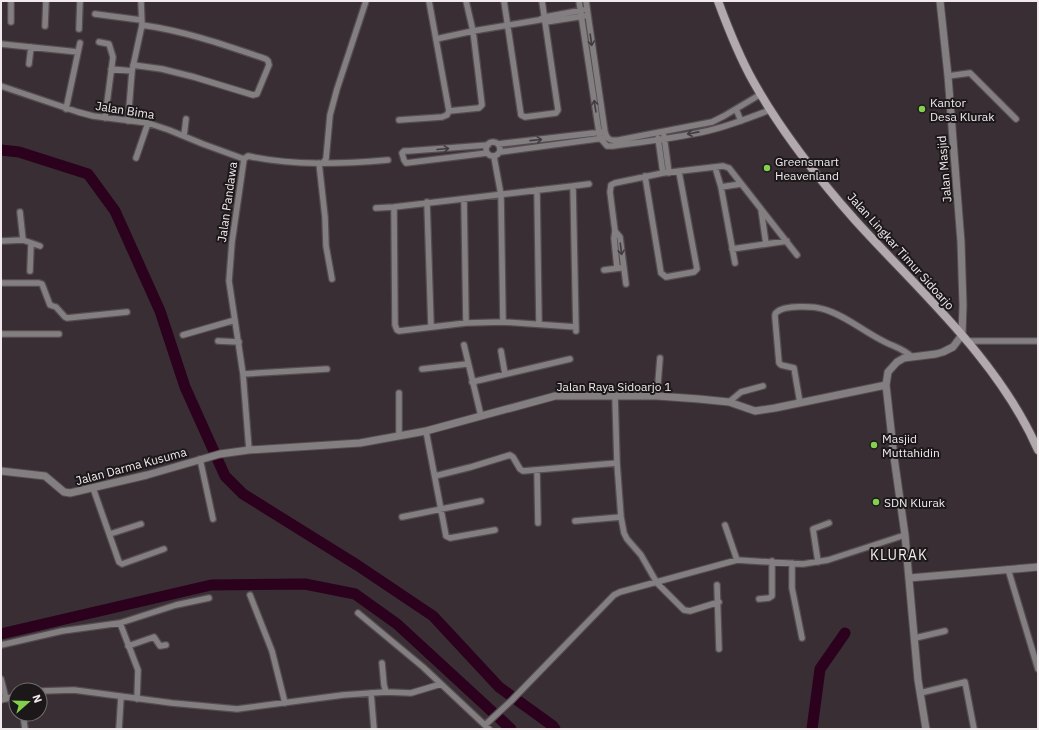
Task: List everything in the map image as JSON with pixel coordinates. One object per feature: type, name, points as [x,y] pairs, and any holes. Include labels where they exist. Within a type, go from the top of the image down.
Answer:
[{"type":"main road","name":"Jalan Lingkar Timur Sidoarjo","points":[[718,1],[733,39],[753,81],[783,129],[820,179],[849,213],[965,338],[1012,402],[1038,450]]},
{"type":"street","points":[[11,1],[11,22]]},
{"type":"street","points":[[45,26],[46,1]]},
{"type":"street","points":[[79,29],[80,1]]},
{"type":"street","points":[[128,121],[133,68],[141,22],[141,1]]},
{"type":"street","points":[[332,279],[326,246],[321,163],[326,159],[330,115],[337,89],[366,1]]},
{"type":"street","points":[[429,1],[449,111]]},
{"type":"street","points":[[399,120],[442,117],[449,111],[479,108],[482,105],[473,31],[466,1]]},
{"type":"street","points":[[504,1],[509,25],[521,115],[525,117],[556,113],[558,110],[543,20],[542,1]]},
{"type":"street","points":[[580,1],[588,16],[603,135],[609,140],[615,141],[712,122],[761,94]]},
{"type":"street","points":[[586,1],[581,17],[605,144],[610,146],[658,140],[714,129],[770,110]]},
{"type":"street","name":"Jalan Masjid","points":[[940,1],[948,76],[961,242],[965,338]]},
{"type":"street","points":[[543,20],[584,10]]},
{"type":"street","points":[[95,14],[141,22],[204,38],[266,59],[269,65],[257,94],[253,95],[162,68],[111,69]]},
{"type":"street","points":[[436,39],[509,25],[588,16]]},
{"type":"street","points":[[99,42],[109,44],[113,57],[105,118]]},
{"type":"street","points":[[66,109],[80,43]]},
{"type":"street","points":[[1,44],[78,52]]},
{"type":"street","points":[[29,64],[31,47]]},
{"type":"street","points":[[948,76],[970,73],[1016,119]]},
{"type":"street","name":"Jalan Bima","points":[[1,86],[66,109],[105,118],[148,123],[244,159]]},
{"type":"street","points":[[736,109],[741,121]]},
{"type":"street","points":[[724,116],[728,125]]},
{"type":"street","points":[[184,136],[186,120]]},
{"type":"street","points":[[712,122],[714,129]]},
{"type":"street","points":[[136,158],[148,123]]},
{"type":"street","points":[[660,132],[664,139],[670,173]]},
{"type":"street","points":[[660,132],[658,140],[663,173]]},
{"type":"street","points":[[603,135],[500,152],[498,155],[494,156],[487,153],[406,163],[402,155],[404,151],[488,145],[492,142],[498,144],[603,135]]},
{"type":"street","points":[[498,144],[500,152]]},
{"type":"street","points":[[487,153],[488,145]]},
{"type":"street","points":[[421,150],[422,161]]},
{"type":"street","name":"Jalan Pandawa","points":[[249,450],[243,374],[231,295],[230,276],[232,242],[244,159],[248,156],[264,159],[321,163],[358,163],[388,160]]},
{"type":"street","points":[[494,156],[501,195],[503,322]]},
{"type":"street","points":[[617,268],[614,238],[616,231],[610,192],[615,183],[663,173],[726,166],[797,255]]},
{"type":"street","points":[[715,167],[721,187],[735,263]]},
{"type":"street","points":[[645,176],[661,273],[666,277],[694,272],[697,269],[679,172]]},
{"type":"street","points":[[376,208],[588,184]]},
{"type":"street","points":[[721,187],[741,184]]},
{"type":"street","points":[[394,207],[396,327],[399,331],[431,326],[503,322],[539,324],[576,329],[573,186]]},
{"type":"street","points":[[537,190],[539,324]]},
{"type":"street","points":[[464,199],[466,323]]},
{"type":"street","points":[[427,202],[431,326]]},
{"type":"street","points":[[760,208],[766,244]]},
{"type":"street","points":[[20,212],[23,240]]},
{"type":"street","points":[[616,231],[620,237],[626,284]]},
{"type":"street","points":[[1,242],[23,240],[40,246]]},
{"type":"street","points":[[732,250],[786,241]]},
{"type":"street","points":[[30,271],[31,244]]},
{"type":"street","points":[[604,270],[624,267]]},
{"type":"street","points":[[1,283],[42,284],[50,305],[56,307],[62,315],[67,318],[127,312]]},
{"type":"street","points":[[800,402],[794,368],[781,365],[779,363],[775,317],[776,313],[780,310],[800,307],[822,309],[885,342],[902,349],[912,356]]},
{"type":"street","points":[[183,335],[236,320]]},
{"type":"street","points":[[1,334],[59,334]]},
{"type":"street","points":[[926,729],[920,693],[905,536],[886,385],[887,376],[893,366],[900,360],[912,356],[943,352],[965,338],[1038,341]]},
{"type":"street","points":[[218,341],[239,342]]},
{"type":"street","points":[[464,345],[467,364],[480,416]]},
{"type":"street","points":[[501,351],[505,374]]},
{"type":"street","points":[[657,396],[660,358]]},
{"type":"street","points":[[472,382],[570,360]]},
{"type":"street","points":[[422,369],[467,364]]},
{"type":"street","points":[[243,374],[327,369]]},
{"type":"street","name":"Jalan Raya Sidoarjo 1","points":[[249,450],[360,443],[426,431],[464,422],[480,416],[555,396],[657,396],[699,399],[729,402],[755,411],[886,385]]},
{"type":"street","points":[[729,402],[741,392],[763,386]]},
{"type":"street","points":[[399,393],[399,436]]},
{"type":"street","points":[[615,396],[617,462],[621,517],[627,539],[640,555],[657,583],[682,609],[686,611],[719,602]]},
{"type":"street","points":[[426,431],[446,535],[449,538],[495,530]]},
{"type":"street","name":"Jalan Darma Kusuma","points":[[1,471],[45,476],[66,493],[93,488],[209,456],[249,450]]},
{"type":"street","points":[[435,476],[510,455],[513,457],[521,471],[617,462]]},
{"type":"street","points":[[200,459],[213,519]]},
{"type":"street","points":[[537,470],[538,523]]},
{"type":"street","points":[[93,488],[119,562],[122,564],[164,549]]},
{"type":"street","points":[[402,517],[481,501]]},
{"type":"street","points":[[575,521],[621,517]]},
{"type":"street","points":[[818,562],[813,528],[829,523]]},
{"type":"street","points":[[110,534],[141,524]]},
{"type":"street","points":[[725,524],[737,560]]},
{"type":"street","points":[[358,613],[423,666],[440,684],[488,725],[614,595],[622,591],[657,583],[737,560],[792,563],[818,562],[905,536]]},
{"type":"street","points":[[759,599],[769,598],[772,596],[772,562]]},
{"type":"street","points":[[792,563],[793,596],[802,638]]},
{"type":"street","points":[[909,578],[1038,567]]},
{"type":"street","points":[[1008,569],[1038,669]]},
{"type":"street","points":[[718,584],[719,649]]},
{"type":"street","points":[[250,595],[272,651],[285,703]]},
{"type":"street","points":[[1,646],[62,631],[120,623],[176,605],[209,598]]},
{"type":"street","points":[[120,623],[138,672],[137,699]]},
{"type":"street","points":[[915,638],[945,631]]},
{"type":"street","points":[[128,646],[154,637],[160,646],[166,645]]},
{"type":"street","points":[[382,663],[386,692]]},
{"type":"street","points":[[1,679],[3,699]]},
{"type":"street","points":[[920,693],[965,682],[974,729]]},
{"type":"street","points":[[48,691],[74,690],[137,699],[237,709],[371,693],[412,693],[440,684]]},
{"type":"street","points":[[371,693],[374,729]]},
{"type":"street","points":[[119,729],[121,697]]},
{"type":"waterway","points":[[1,150],[19,152],[88,174],[115,211],[160,311],[185,387],[225,476],[243,494],[357,565],[433,616],[499,687],[555,729]]},
{"type":"waterway","points":[[1,634],[211,585],[305,584],[355,594],[397,624],[511,729]]},
{"type":"waterway","points":[[812,729],[820,669],[845,633]]},
{"type":"place","name":"Kantor Desa Klurak","points":[[922,109]]},
{"type":"place","name":"Greensmart Heavenland","points":[[767,168]]},
{"type":"place","name":"Masjid Muttahidin","points":[[874,445]]},
{"type":"place","name":"SDN Klurak","points":[[876,502]]},
{"type":"district","name":"KLURAK","points":[[899,555]]}]
